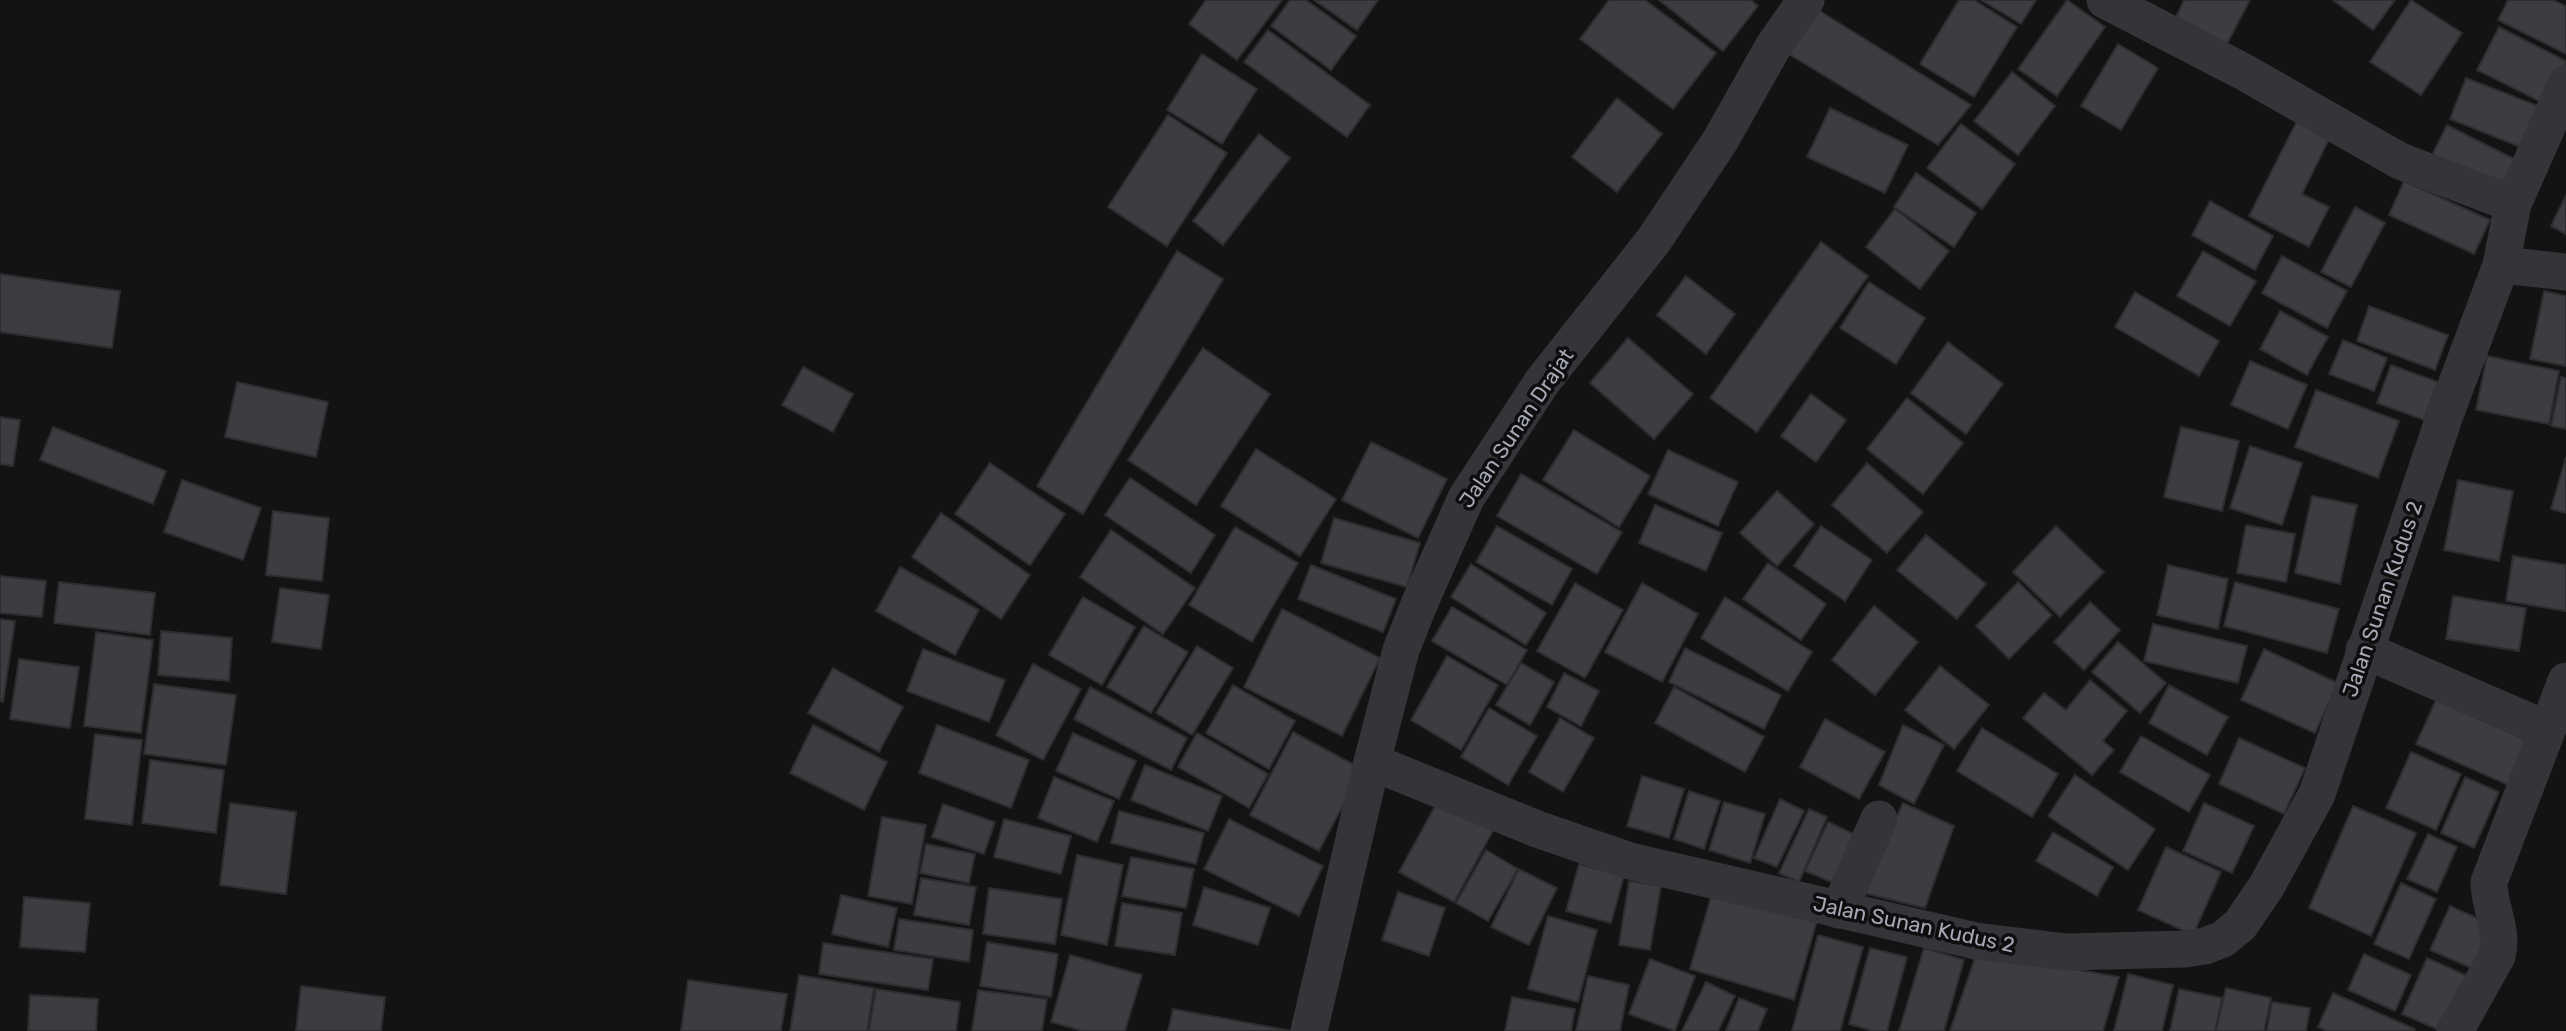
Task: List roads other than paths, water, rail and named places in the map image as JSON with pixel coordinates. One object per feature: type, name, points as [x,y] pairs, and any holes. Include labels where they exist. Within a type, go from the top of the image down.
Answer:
[{"type":"street","name":"Jalan Sunan Drajat","points":[[1309,1031],[1372,762],[1406,638],[1466,498],[1542,382],[1654,240],[1720,141],[1773,47],[1806,0]]},
{"type":"street","points":[[2105,0],[2244,72],[2400,161],[2513,204]]},
{"type":"street","name":"Jalan Sunan Kudus 2","points":[[1372,762],[1537,829],[1630,861],[1976,941],[2066,952],[2185,949],[2205,946],[2223,939],[2240,925],[2266,887],[2317,794],[2445,415],[2501,265],[2513,204],[2566,84]]},
{"type":"street","points":[[2501,265],[2566,272]]},
{"type":"street","points":[[2364,650],[2546,729]]},
{"type":"street","points":[[2455,1031],[2497,956],[2500,935],[2489,894],[2490,882],[2566,681]]},
{"type":"street","points":[[1839,910],[1880,819]]}]
